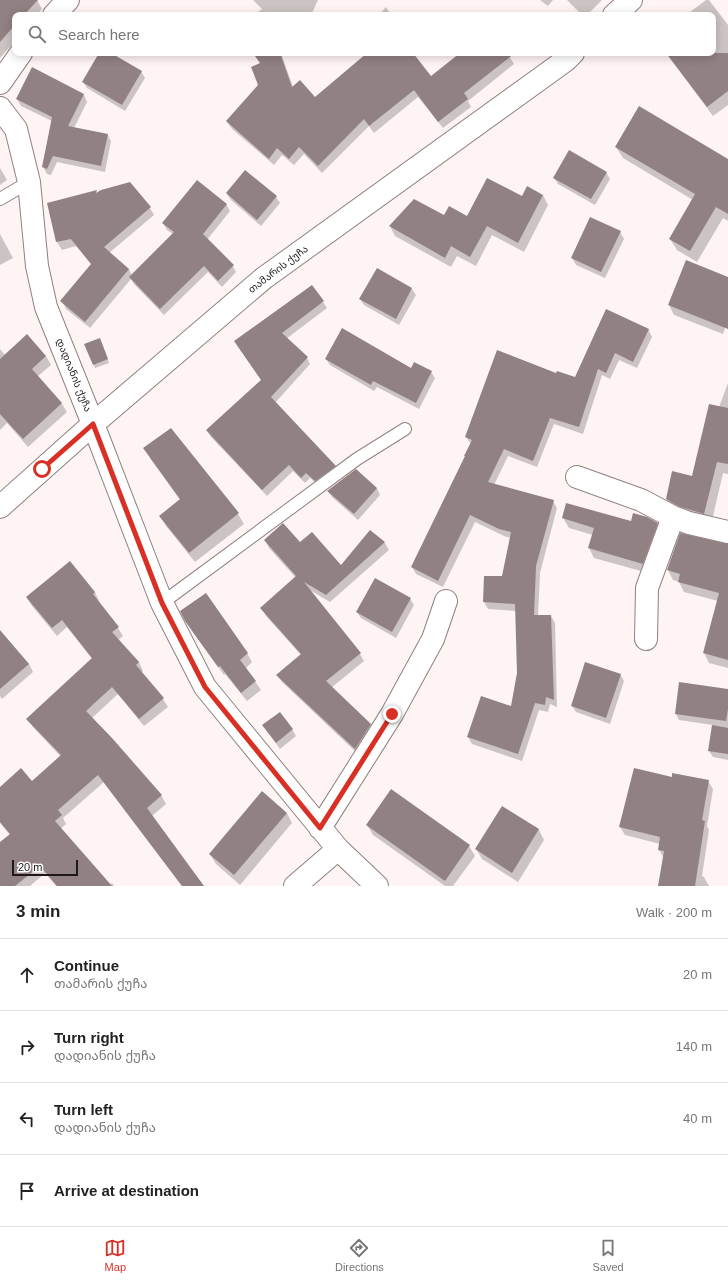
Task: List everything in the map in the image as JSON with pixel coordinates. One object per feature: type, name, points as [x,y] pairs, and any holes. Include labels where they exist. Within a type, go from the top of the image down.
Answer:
[{"type":"street","points":[[57,12],[68,0]]},
{"type":"street","points":[[617,12],[630,0]]},
{"type":"street","points":[[0,84],[19,56]]},
{"type":"street","name":"თამარის ქუჩა","points":[[0,507],[93,424],[264,278],[571,56]]},
{"type":"street","name":"დადიანის ქუჩა","points":[[0,108],[16,129],[29,182],[37,266],[46,307],[162,603],[205,687],[338,849],[377,886]]},
{"type":"street","points":[[577,477],[641,500],[673,517],[689,523],[728,532]]},
{"type":"street","points":[[646,639],[647,588],[673,517]]},
{"type":"street","points":[[320,828],[392,714],[433,639],[446,601]]},
{"type":"street","points":[[295,886],[338,849]]},
{"type":"lane","points":[[0,199],[29,182]]},
{"type":"lane","points":[[162,603],[356,459],[405,429]]},
{"type":"building","points":[[0,0],[38,0],[27,12],[12,12],[12,28],[0,42]]},
{"type":"building","points":[[716,53],[728,53],[728,91],[707,107],[668,56],[716,56]]},
{"type":"building","points":[[97,56],[116,56],[142,71],[122,105],[82,82]]},
{"type":"building","points":[[255,56],[281,56],[292,87],[300,80],[315,97],[363,56],[415,56],[431,76],[456,56],[511,56],[464,93],[468,99],[438,122],[414,90],[369,126],[364,119],[318,166],[299,147],[289,159],[277,148],[269,159],[226,121],[258,85],[251,67],[260,63]]},
{"type":"building","points":[[32,67],[84,94],[68,126],[108,134],[101,166],[53,156],[47,169],[42,167],[52,117],[16,99]]},
{"type":"building","points":[[639,106],[728,159],[728,214],[716,207],[690,251],[669,239],[695,194],[615,147]]},
{"type":"building","points":[[569,150],[607,172],[591,199],[553,178]]},
{"type":"building","points":[[245,170],[277,196],[257,220],[226,193]]},
{"type":"building","points":[[487,178],[522,196],[527,186],[543,195],[518,243],[487,226],[470,257],[451,246],[445,258],[389,226],[414,199],[444,215],[449,206],[467,216]]},
{"type":"building","points":[[197,180],[227,204],[203,234],[234,265],[218,281],[204,266],[160,309],[129,277],[174,232],[162,223]]},
{"type":"building","points":[[130,182],[151,207],[104,247],[129,269],[85,322],[60,301],[91,264],[71,239],[56,242],[47,203],[97,190],[96,193],[101,190]]},
{"type":"building","points":[[590,217],[621,231],[601,272],[571,258]]},
{"type":"building","points":[[686,260],[728,277],[728,329],[668,305]]},
{"type":"building","points":[[377,268],[412,288],[396,319],[359,299]]},
{"type":"building","points":[[312,285],[324,301],[282,333],[308,357],[271,397],[336,466],[315,481],[306,473],[301,478],[289,465],[262,490],[206,430],[261,380],[234,341]]},
{"type":"building","points":[[606,309],[649,329],[633,362],[615,353],[606,373],[598,369],[579,427],[550,418],[533,461],[504,449],[488,482],[554,500],[536,566],[534,615],[551,615],[554,700],[546,697],[545,705],[535,703],[518,754],[467,737],[481,696],[511,706],[517,673],[515,604],[483,602],[484,576],[502,576],[511,532],[499,529],[470,515],[438,581],[411,567],[472,440],[465,437],[497,350],[556,373],[557,371],[575,377]]},
{"type":"building","points":[[342,328],[411,368],[414,362],[432,371],[416,403],[373,381],[371,385],[325,359]]},
{"type":"building","points":[[27,334],[46,356],[32,369],[62,403],[23,439],[0,414],[0,359]]},
{"type":"building","points":[[100,338],[108,359],[93,365],[84,344]]},
{"type":"building","points":[[709,404],[728,408],[728,464],[717,462],[704,514],[678,506],[666,499],[672,471],[692,476]]},
{"type":"building","points":[[171,428],[239,513],[189,553],[159,516],[180,499],[143,448]]},
{"type":"building","points":[[356,469],[377,488],[354,514],[327,491]]},
{"type":"building","points":[[566,503],[631,521],[633,513],[647,517],[658,523],[643,564],[588,548],[594,528],[562,518]]},
{"type":"building","points":[[283,523],[300,542],[312,532],[341,565],[370,530],[385,542],[326,595],[304,582],[361,653],[326,681],[371,724],[355,749],[276,675],[301,654],[260,608],[296,576],[264,540]]},
{"type":"building","points":[[680,533],[728,544],[728,660],[703,653],[719,593],[678,582],[680,574],[667,570]]},
{"type":"building","points":[[70,561],[95,592],[93,594],[119,627],[112,632],[139,662],[136,665],[164,698],[139,719],[112,687],[86,711],[162,795],[147,808],[204,886],[182,886],[98,775],[58,810],[62,815],[55,821],[112,886],[57,886],[40,866],[15,886],[0,886],[0,842],[10,834],[0,822],[0,787],[21,768],[32,781],[61,755],[26,719],[92,658],[62,620],[52,628],[26,597]]},
{"type":"building","points":[[375,578],[411,598],[392,632],[356,612]]},
{"type":"building","points":[[206,593],[248,653],[240,660],[256,681],[241,693],[220,666],[218,667],[185,621],[180,611]]},
{"type":"building","points":[[0,630],[29,664],[0,689]]},
{"type":"building","points":[[585,662],[621,674],[606,718],[571,706]]},
{"type":"building","points":[[679,682],[728,689],[728,709],[726,721],[675,714]]},
{"type":"building","points":[[280,712],[293,729],[276,743],[262,725]]},
{"type":"building","points":[[712,725],[728,728],[728,754],[708,751]]},
{"type":"building","points":[[634,768],[672,777],[672,773],[709,780],[702,820],[705,821],[695,886],[658,886],[664,851],[658,850],[660,837],[619,827]]},
{"type":"building","points":[[391,789],[470,845],[445,881],[366,825]]},
{"type":"building","points":[[262,791],[287,813],[234,875],[209,854]]},
{"type":"building","points":[[502,806],[539,829],[512,873],[475,849]]},
{"type":"route","points":[[42,469],[93,424],[162,603],[205,687],[320,828],[392,714]]}]
